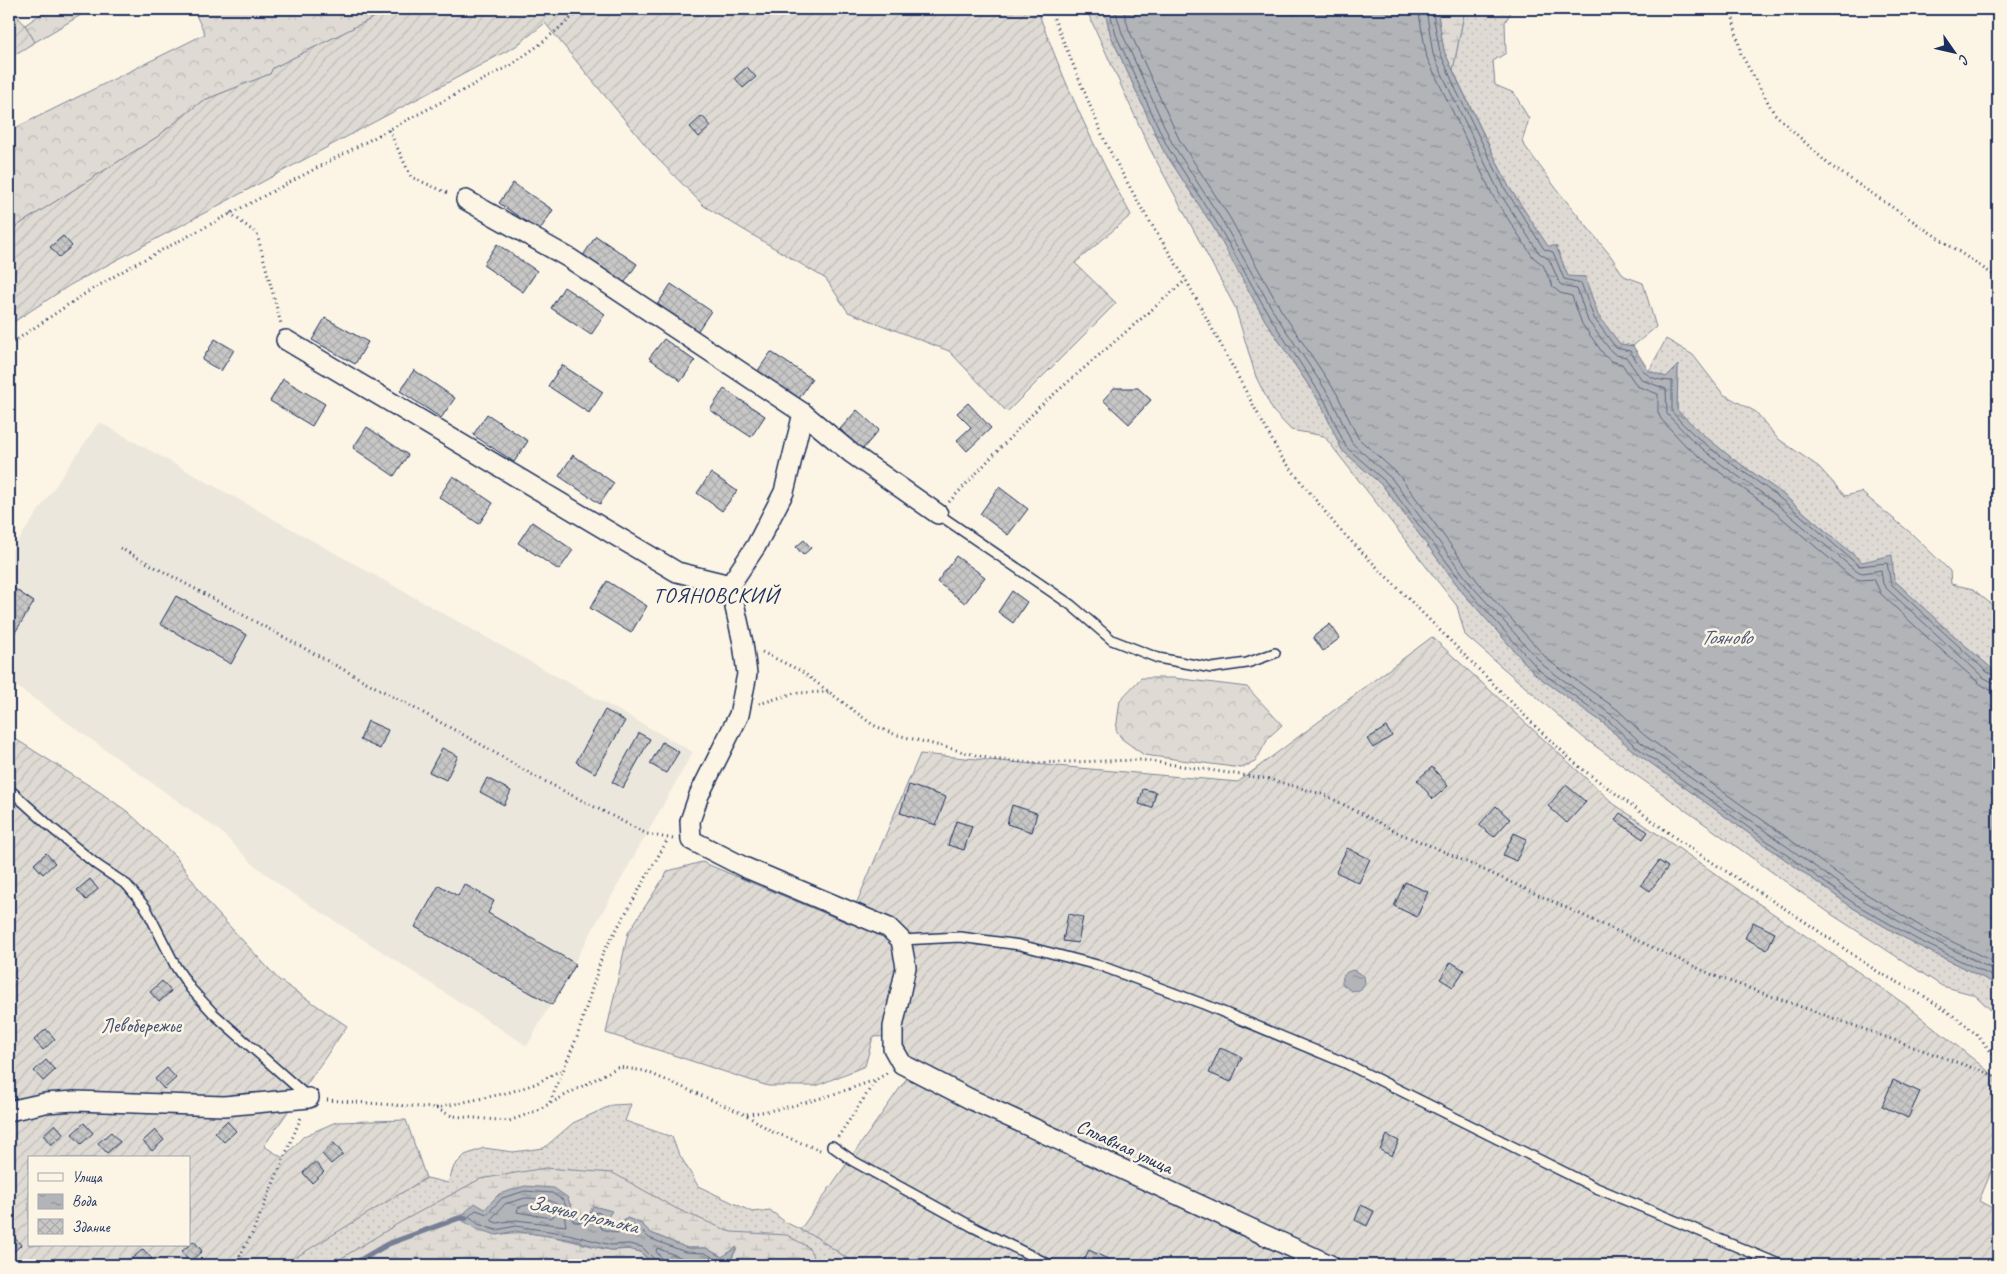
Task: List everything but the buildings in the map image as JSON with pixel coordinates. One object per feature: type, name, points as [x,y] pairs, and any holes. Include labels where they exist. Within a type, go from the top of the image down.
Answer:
[{"type":"street","points":[[466,200],[569,258],[803,413],[851,453],[938,514]]},
{"type":"street","points":[[286,340],[677,572],[730,585]]},
{"type":"street","points":[[803,413],[784,492],[756,546],[730,585],[743,643],[747,674],[739,714],[699,794],[690,821],[690,840],[744,867],[889,928],[901,940],[906,967],[892,1026],[893,1048],[902,1064]]},
{"type":"street","name":"Сплавная улица","points":[[902,1064],[970,1099],[1330,1265]]},
{"type":"street","points":[[9,1111],[45,1102],[75,1101],[224,1106],[309,1098]]},
{"type":"lane","points":[[938,514],[1071,605],[1112,640],[1158,658],[1212,668],[1247,663],[1275,653]]},
{"type":"lane","points":[[9,789],[75,847],[127,885],[146,908],[176,967],[191,989],[214,1014],[309,1098]]},
{"type":"lane","points":[[901,940],[960,937],[1020,945],[1101,966],[1206,1004],[1343,1062],[1594,1187],[1782,1265]]},
{"type":"lane","points":[[832,1146],[870,1170],[1050,1265]]},
{"type":"path","points":[[9,345],[78,298],[128,268],[511,65],[540,45],[582,9]]},
{"type":"path","points":[[1050,9],[1106,144],[1142,209],[1186,280],[1280,455],[1338,528],[1536,727],[1577,765],[1684,845],[1804,921],[1878,972],[1924,996],[1961,1021],[1978,1036],[1998,1060]]},
{"type":"path","points":[[1731,9],[1741,54],[1774,113],[1828,164],[1998,278]]},
{"type":"path","points":[[389,130],[411,177],[466,200]]},
{"type":"path","points":[[230,213],[257,234],[286,340]]},
{"type":"path","points":[[938,514],[1038,408],[1186,280]]},
{"type":"path","points":[[120,548],[482,744],[527,772],[647,834],[668,839],[690,840]]},
{"type":"path","points":[[743,643],[801,671],[873,725],[894,734],[991,759],[1032,763],[1142,760],[1269,779],[1325,796],[1401,834],[1436,848],[1715,976],[1998,1077]]},
{"type":"path","points":[[739,714],[760,704],[794,693],[830,692]]},
{"type":"path","points":[[550,1103],[576,1037],[603,953],[668,839]]},
{"type":"path","points":[[746,1114],[769,1112],[823,1099],[876,1080],[902,1064]]},
{"type":"path","points":[[435,1108],[452,1116],[509,1121],[536,1111],[618,1067],[645,1071],[746,1114],[773,1132],[820,1151],[832,1146],[876,1080]]},
{"type":"path","points":[[235,1265],[252,1234],[309,1098],[435,1108],[507,1093],[535,1084],[564,1069]]},
{"type":"shaded area","points":[[99,422],[693,752],[527,1046],[284,888],[253,864],[221,832],[9,681],[9,554]]},
{"type":"green space","points":[[9,9],[25,25],[35,42],[9,58]]},
{"type":"green space","points":[[48,9],[91,9],[35,42],[25,25]]},
{"type":"green space","points":[[193,9],[391,9],[273,68],[270,74],[202,101],[157,137],[9,231],[9,131],[205,34]]},
{"type":"green space","points":[[391,9],[1037,9],[1057,62],[1080,114],[1104,165],[1131,215],[1075,263],[1116,303],[1007,412],[949,351],[848,312],[826,279],[704,206],[652,153],[545,23],[516,46],[70,285],[9,325],[9,231],[157,137],[202,101],[270,74],[273,68]]},
{"type":"green space","points":[[1086,9],[1104,9],[1111,36],[1162,148],[1214,228],[1265,320],[1321,404],[1342,450],[1383,486],[1464,594],[1536,675],[1606,725],[1631,749],[1853,908],[1913,943],[1998,985],[1998,1017],[1975,995],[1942,986],[1831,914],[1584,738],[1465,635],[1457,606],[1324,436],[1291,430],[1273,411],[1256,377],[1235,307],[1150,149]]},
{"type":"green space","points":[[1437,9],[1465,9],[1453,70],[1444,51]]},
{"type":"green space","points":[[1465,9],[1513,9],[1505,22],[1506,53],[1493,61],[1495,85],[1514,93],[1529,119],[1522,142],[1558,191],[1610,255],[1624,276],[1643,283],[1656,327],[1633,346],[1620,344],[1598,316],[1585,277],[1568,277],[1556,246],[1548,247],[1509,187],[1453,70]]},
{"type":"green space","points":[[1666,339],[1693,355],[1723,394],[1756,412],[1777,438],[1819,467],[1845,496],[1861,492],[1912,534],[1950,571],[1951,584],[1973,589],[1998,610],[1998,674],[1894,580],[1862,562],[1780,492],[1732,458],[1700,432],[1677,410],[1678,366],[1666,377],[1649,371]]},
{"type":"green space","points":[[1432,637],[1614,804],[1906,1005],[1998,1079],[1998,1155],[1979,1201],[1998,1211],[1998,1265],[857,1265],[816,1237],[800,1230],[914,1068],[899,1036],[873,1037],[865,1066],[816,1086],[768,1086],[606,1033],[628,933],[668,871],[702,862],[848,923],[920,754],[1238,782]]},
{"type":"green space","points":[[1141,678],[1174,678],[1247,687],[1282,725],[1269,737],[1255,762],[1241,768],[1144,755],[1122,739],[1116,730],[1120,700]]},
{"type":"green space","name":"Левобережье","points":[[9,735],[128,812],[176,857],[210,905],[279,980],[347,1026],[264,1146],[283,1158],[304,1136],[336,1122],[406,1120],[426,1178],[283,1265],[258,1265],[224,1261],[222,1265],[9,1265]]},
{"type":"green space","points":[[631,1104],[625,1121],[672,1137],[678,1152],[698,1186],[752,1212],[770,1210],[785,1222],[816,1237],[857,1265],[283,1265],[352,1221],[427,1178],[448,1183],[454,1166],[465,1155],[484,1148],[513,1152],[544,1148],[573,1123],[612,1105]]},
{"type":"green space","points":[[545,1168],[613,1173],[677,1209],[731,1232],[787,1235],[808,1247],[818,1265],[731,1265],[730,1262],[737,1248],[722,1257],[706,1248],[687,1248],[651,1233],[642,1224],[627,1218],[616,1228],[603,1224],[611,1211],[593,1206],[588,1218],[576,1218],[567,1197],[499,1194],[485,1210],[497,1235],[511,1233],[540,1234],[610,1250],[632,1250],[642,1253],[654,1265],[330,1265],[399,1223],[480,1179]]},
{"type":"water","name":"Тояново","points":[[1104,9],[1437,9],[1444,51],[1509,187],[1548,246],[1556,246],[1568,276],[1585,277],[1598,315],[1620,344],[1633,346],[1649,371],[1666,377],[1678,365],[1677,410],[1700,432],[1732,458],[1780,492],[1862,562],[1892,555],[1894,580],[1998,674],[1998,985],[1913,943],[1853,908],[1631,749],[1606,725],[1536,675],[1464,594],[1383,486],[1342,450],[1321,404],[1265,320],[1214,228],[1162,148],[1111,36]]},
{"type":"water","points":[[1353,970],[1364,976],[1365,983],[1360,990],[1351,991],[1342,984],[1344,974]]},
{"type":"water","points":[[525,1186],[554,1188],[567,1197],[576,1218],[588,1218],[593,1206],[612,1211],[603,1224],[616,1228],[627,1218],[642,1224],[651,1233],[687,1248],[706,1248],[722,1257],[737,1247],[730,1261],[731,1265],[654,1265],[641,1252],[628,1249],[611,1250],[568,1239],[515,1231],[497,1235],[476,1229],[459,1218],[475,1203],[485,1209],[499,1194]]},
{"type":"waterway","name":"Заячья протока","points":[[352,1265],[388,1244],[459,1218],[466,1218]]},
{"type":"district","name":"ТОЯНОВСКИЙ","points":[[716,594]]}]
